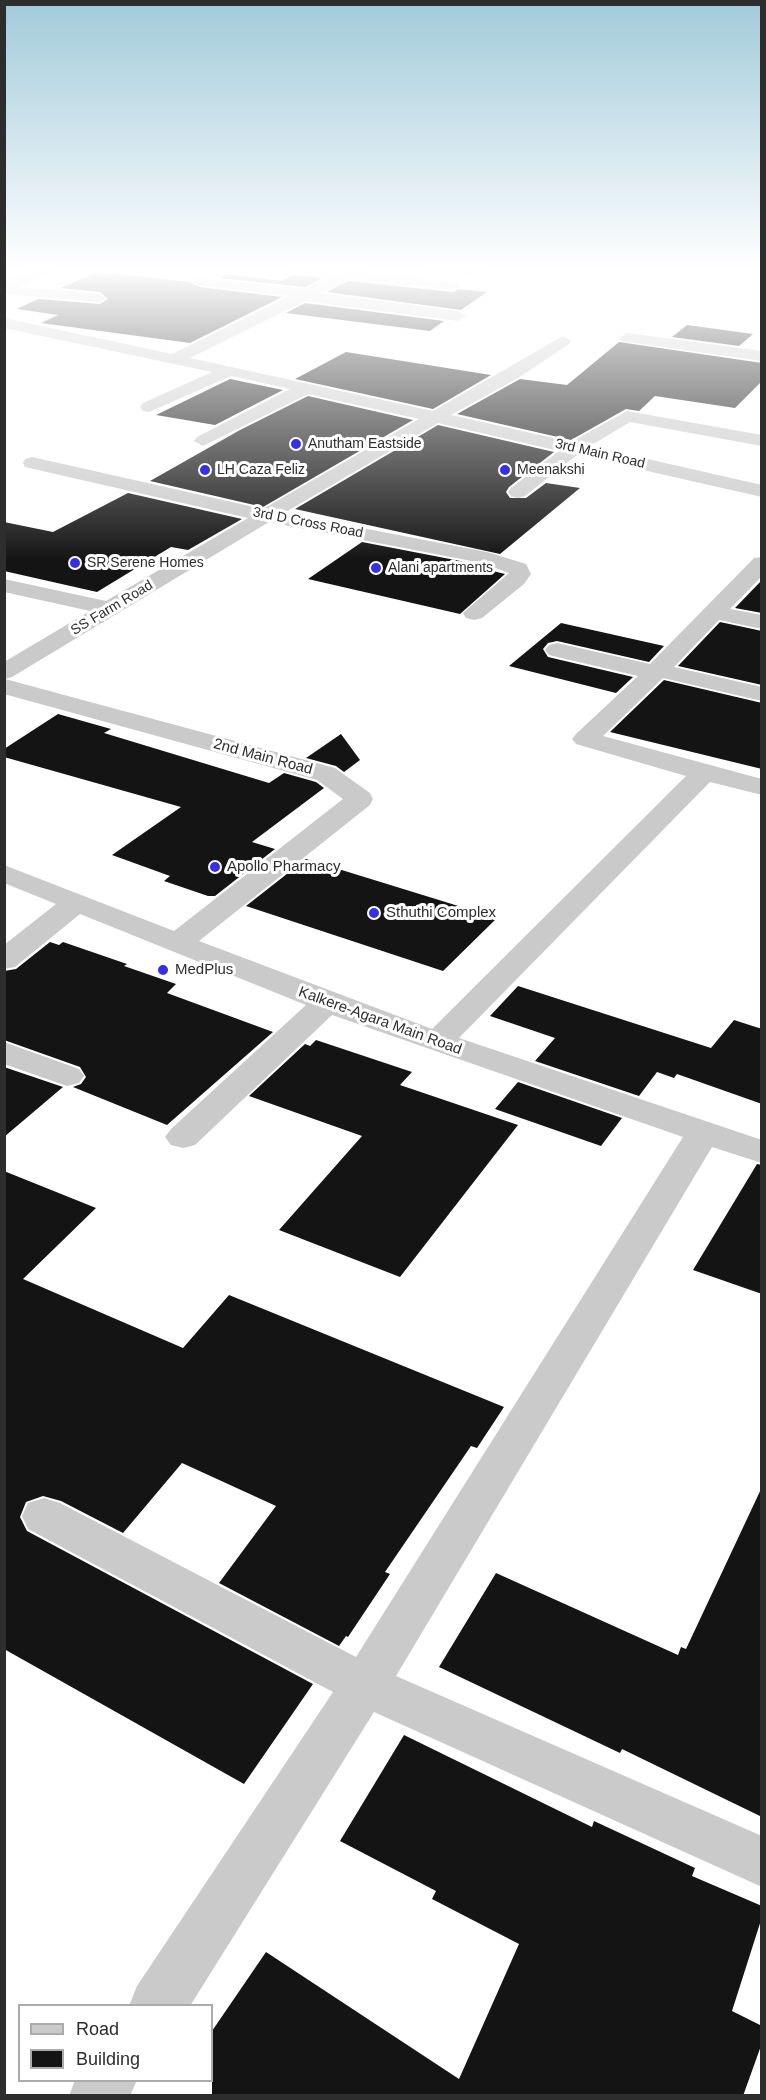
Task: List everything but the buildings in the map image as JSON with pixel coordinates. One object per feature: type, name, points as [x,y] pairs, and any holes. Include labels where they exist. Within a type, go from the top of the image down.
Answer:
[{"type":"street","name":"3rd Main Road","points":[[198,365],[762,491]]},
{"type":"street","name":"SS Farm Road","points":[[4,672],[378,449],[438,418],[524,365]]},
{"type":"street","points":[[149,406],[229,371]]},
{"type":"street","points":[[204,441],[306,388]]},
{"type":"street","points":[[518,492],[574,448],[627,416],[762,441]]},
{"type":"street","name":"3rd D Cross Road","points":[[32,463],[267,516],[487,558],[518,568],[520,574],[516,579],[474,613]]},
{"type":"street","points":[[762,562],[656,671],[585,739],[762,788]]},
{"type":"street","points":[[4,585],[110,609]]},
{"type":"street","points":[[713,612],[762,622]]},
{"type":"street","points":[[558,651],[762,694]]},
{"type":"street","name":"2nd Main Road","points":[[4,686],[326,774],[360,799],[178,943]]},
{"type":"street","points":[[437,1042],[704,773]]},
{"type":"street","name":"Kalkere-Agara Main Road","points":[[4,873],[327,1002],[437,1042],[762,1152]]},
{"type":"street","points":[[4,960],[76,903]]},
{"type":"street","points":[[183,1137],[327,1002]]},
{"type":"street","points":[[4,1053],[67,1076]]},
{"type":"street","points":[[158,2004],[365,1685],[703,1133]]},
{"type":"street","points":[[44,1516],[365,1685],[762,1862]]},
{"type":"street","points":[[98,2096],[107,2082]]},
{"type":"place","name":"Anutham Eastside","points":[[296,444]]},
{"type":"place","name":"LH Caza Feliz","points":[[205,470]]},
{"type":"place","name":"Meenakshi","points":[[505,470]]},
{"type":"place","name":"SR Serene Homes","points":[[75,563]]},
{"type":"place","name":"Alani apartments","points":[[376,568]]},
{"type":"place","name":"Apollo Pharmacy","points":[[215,867]]},
{"type":"place","name":"Sthuthi Complex","points":[[374,913]]},
{"type":"place","name":"MedPlus","points":[[163,970]]}]
